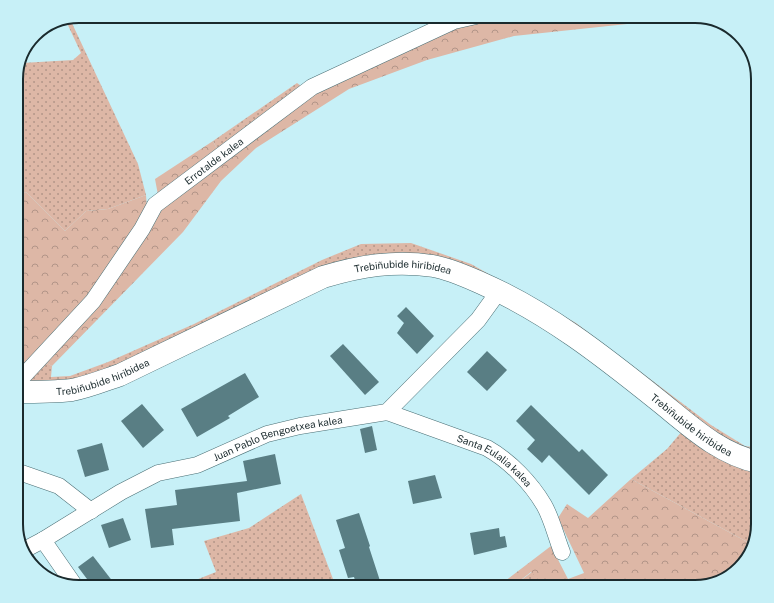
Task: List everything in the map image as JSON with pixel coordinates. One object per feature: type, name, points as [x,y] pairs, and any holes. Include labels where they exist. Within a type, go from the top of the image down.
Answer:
[{"type":"street","name":"Errotalde kalea","points":[[23,376],[93,301],[142,229],[155,205],[312,87],[450,23]]},
{"type":"street","name":"Trebiñubide hiribidea","points":[[23,392],[74,390],[120,375],[291,291],[323,277],[352,269],[380,264],[434,266],[455,271],[499,291],[538,312],[575,336],[708,440],[735,455],[751,460]]},
{"type":"street","points":[[387,412],[478,320],[499,291]]},
{"type":"street","name":"Juan Pablo Bengoetxea kalea","points":[[28,548],[121,492],[158,473],[197,464],[267,434],[300,426],[387,412]]},
{"type":"street","name":"Santa Eulalia kalea","points":[[387,412],[487,448],[498,454],[510,464],[532,488],[545,506],[562,552]]},
{"type":"street","points":[[23,473],[59,486],[91,510]]},
{"type":"street","points":[[43,540],[70,579]]},
{"type":"green space","points":[[72,23],[138,164],[146,195],[108,209],[86,211],[65,231],[26,192],[23,194],[23,75],[25,63],[73,60],[81,53],[67,24]]},
{"type":"green space","points":[[483,23],[637,23],[514,36],[427,60],[349,89],[256,148],[221,181],[183,232],[52,366],[45,362],[161,208],[311,94],[456,28]]},
{"type":"green space","points":[[297,83],[301,86],[219,153],[213,141]]},
{"type":"green space","points":[[213,141],[219,153],[158,195],[155,179]]},
{"type":"green space","points":[[26,192],[65,231],[86,211],[108,209],[146,195],[147,209],[111,269],[23,369],[23,194]]},
{"type":"green space","points":[[411,243],[471,264],[576,323],[711,425],[745,446],[751,447],[751,452],[716,438],[572,328],[395,255],[129,365],[70,384],[26,384],[45,362],[52,366],[51,377],[70,376],[108,362],[194,324],[322,260],[361,244]]},
{"type":"green space","points":[[683,430],[751,468],[751,524],[748,542],[631,479],[667,449]]},
{"type":"green space","points":[[631,479],[748,542],[735,564],[720,574],[703,580],[539,580],[531,572],[521,580],[506,580],[551,546],[568,579],[584,573],[558,518],[567,504],[588,518]]},
{"type":"green space","points":[[301,494],[333,580],[196,580],[216,572],[204,541],[249,528]]},
{"type":"green space","points":[[532,572],[539,580],[521,580]]},
{"type":"building","points":[[406,307],[434,336],[417,354],[397,333],[404,323],[397,316]]},
{"type":"building","points":[[343,344],[379,382],[365,395],[330,356]]},
{"type":"building","points":[[487,351],[507,370],[487,391],[467,372]]},
{"type":"building","points":[[245,373],[259,397],[228,416],[230,418],[197,437],[181,409]]},
{"type":"building","points":[[142,404],[164,430],[143,448],[121,421]]},
{"type":"building","points":[[531,405],[579,452],[582,449],[608,475],[589,495],[549,455],[542,463],[527,449],[535,440],[516,421]]},
{"type":"building","points":[[372,426],[377,450],[365,453],[360,429]]},
{"type":"building","points":[[102,443],[109,470],[85,477],[77,450]]},
{"type":"building","points":[[275,454],[281,484],[237,493],[240,521],[172,529],[174,545],[151,548],[145,509],[177,505],[175,490],[247,481],[243,461]]},
{"type":"building","points":[[435,475],[442,498],[413,504],[408,481]]},
{"type":"building","points":[[359,513],[380,580],[355,580],[354,577],[348,578],[339,550],[345,548],[336,520]]},
{"type":"building","points":[[123,518],[131,540],[109,548],[101,525]]},
{"type":"building","points":[[499,528],[500,537],[505,536],[507,547],[474,555],[470,533]]},
{"type":"building","points":[[93,556],[112,580],[88,580],[78,567]]}]
